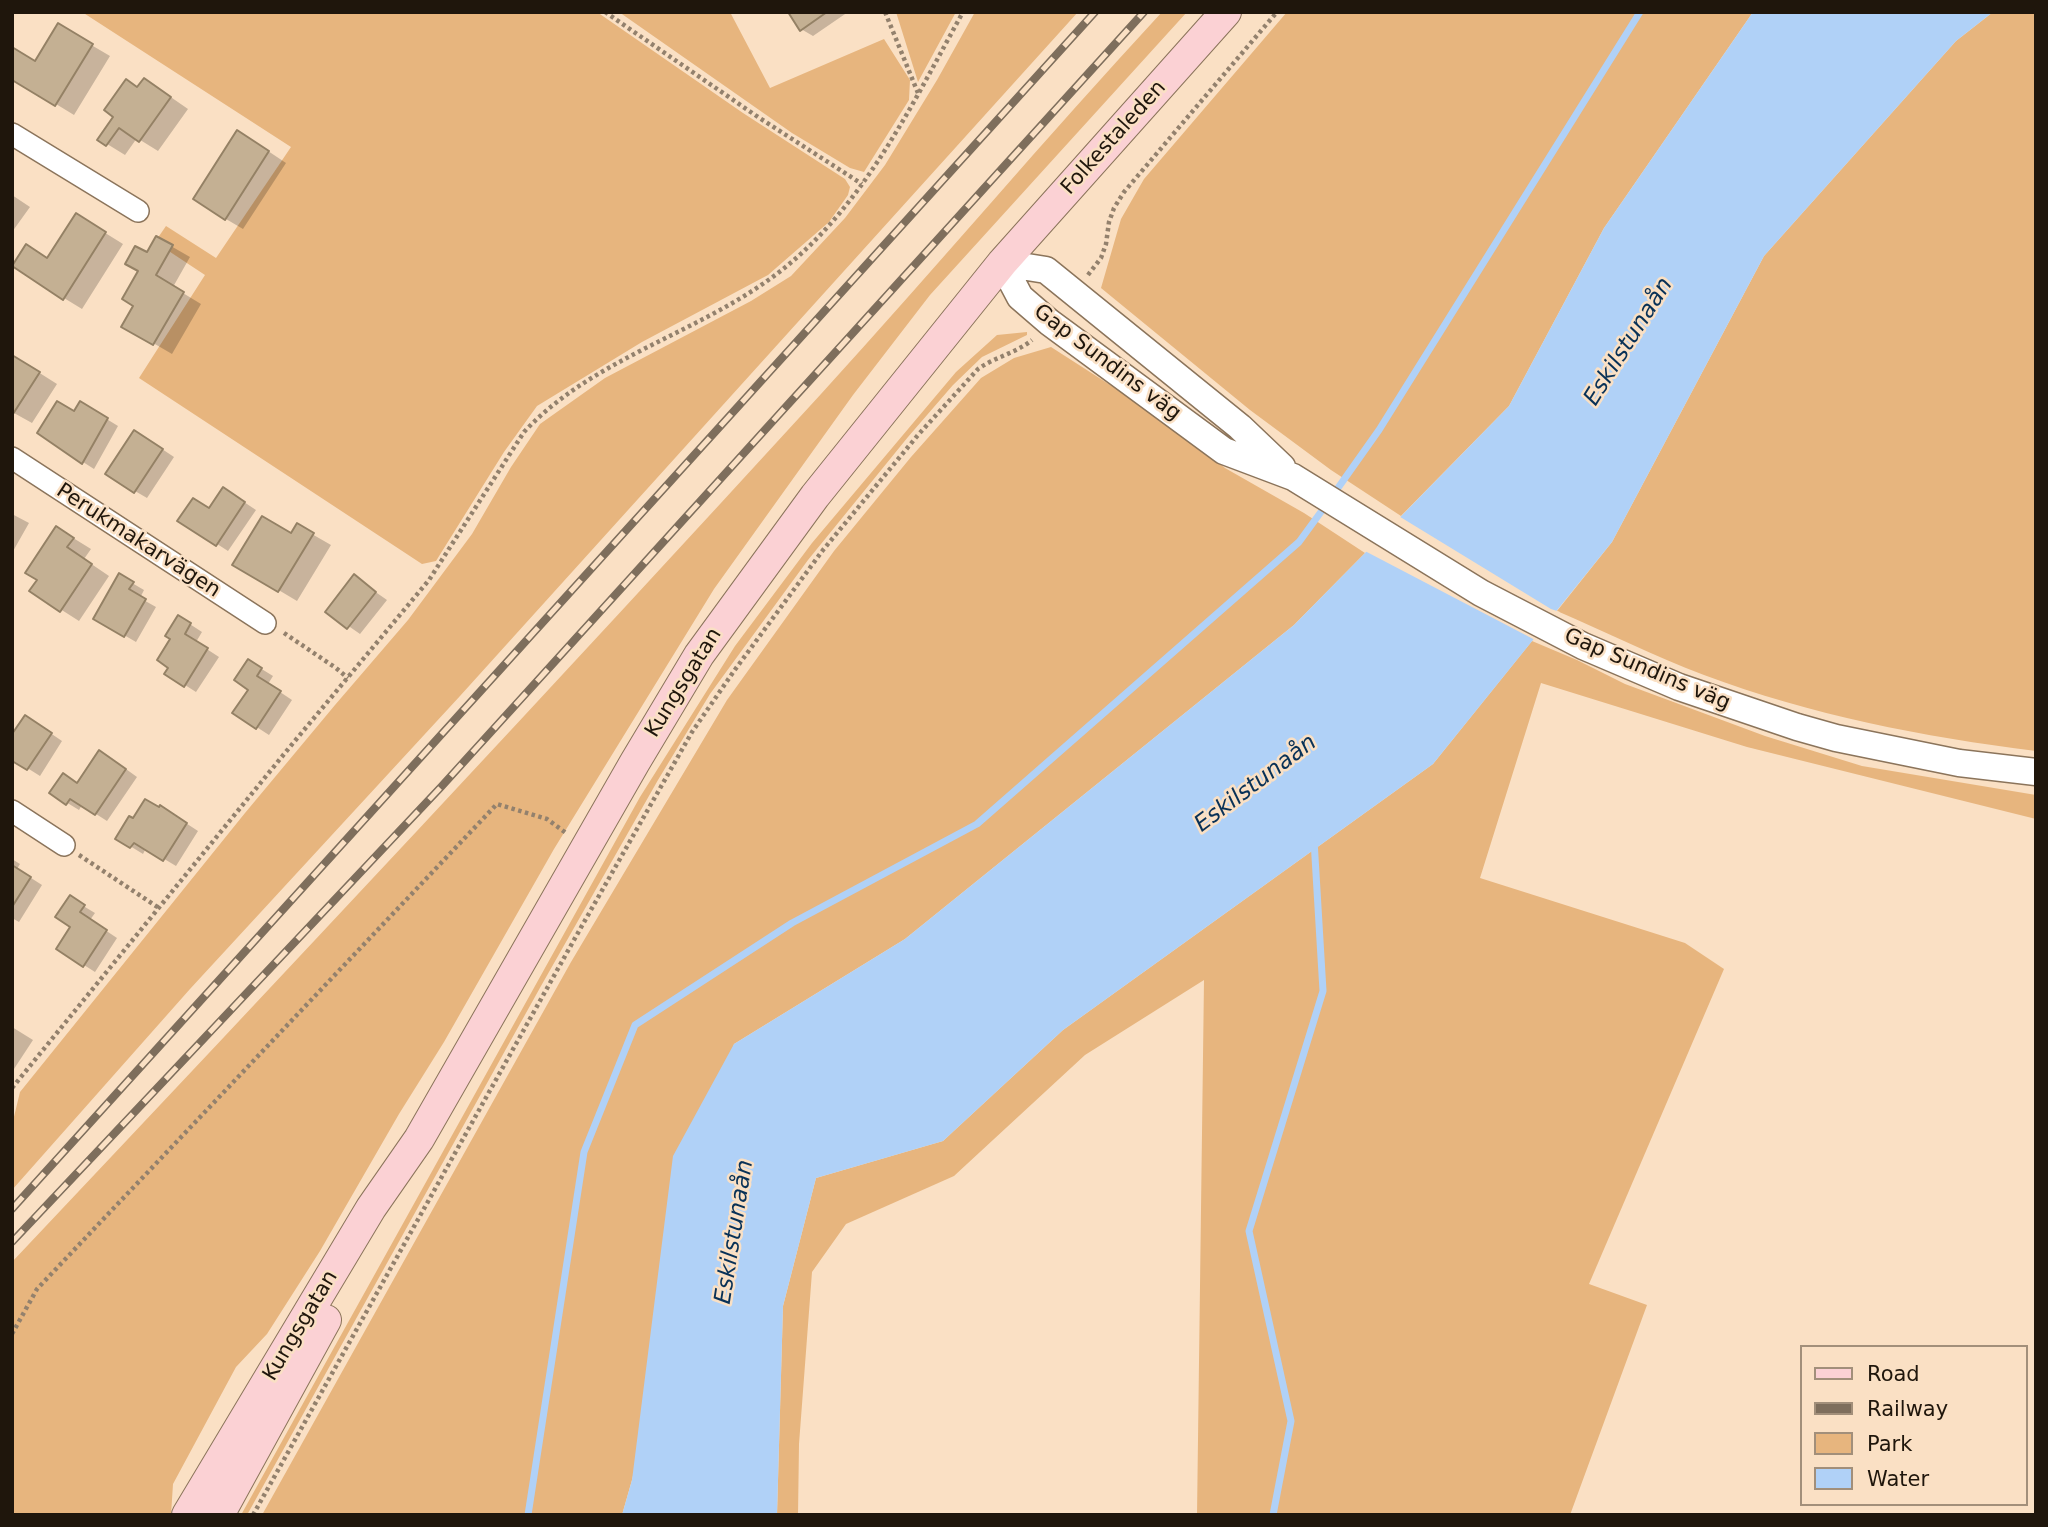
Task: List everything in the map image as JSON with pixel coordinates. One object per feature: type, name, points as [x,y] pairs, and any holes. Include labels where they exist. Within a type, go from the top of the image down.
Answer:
[{"type":"main road","name":"Folkestaleden","points":[[1002,263],[1226,12]]},
{"type":"main road","name":"Kungsgatan","points":[[187,1515],[372,1208],[419,1139],[699,655],[815,496],[1002,263]]},
{"type":"main road","name":"Kungsgatan","points":[[219,1515],[384,1215],[419,1139]]},
{"type":"street","points":[[12,134],[138,211]]},
{"type":"street","name":"Gap Sundins väg","points":[[1002,263],[1046,270],[1240,427],[1293,477]]},
{"type":"street","name":"Gap Sundins väg","points":[[1002,263],[1020,297],[1049,322],[1224,451],[1293,477],[1481,593],[1583,646],[1736,708],[1836,738],[1959,763],[2036,772]]},
{"type":"street","name":"Perukmakarvägen","points":[[12,458],[264,624]]},
{"type":"street","points":[[12,811],[64,845]]},
{"type":"path","points":[[605,12],[758,117],[862,184]]},
{"type":"path","points":[[885,12],[918,93]]},
{"type":"path","points":[[12,1088],[429,580],[524,432],[542,412],[567,393],[599,373],[700,321],[767,281],[820,237],[862,184],[903,120],[962,12]]},
{"type":"path","points":[[1087,277],[1101,258],[1109,222],[1124,192],[1277,12]]},
{"type":"path","points":[[253,1515],[692,732],[800,580],[918,435],[978,369],[1025,346],[1036,337]]},
{"type":"path","points":[[264,624],[293,637],[348,678]]},
{"type":"path","points":[[12,1334],[37,1289],[497,804],[547,819],[587,848]]},
{"type":"path","points":[[64,845],[159,908]]},
{"type":"green space","points":[[82,12],[597,12],[743,113],[845,179],[850,187],[848,195],[829,222],[768,275],[642,342],[537,406],[504,452],[436,561],[422,564],[139,378],[205,275],[155,242],[166,226],[216,258],[291,147]]},
{"type":"green space","points":[[619,12],[730,12],[770,88],[884,39],[910,80],[909,100],[864,172],[850,168],[792,133]]},
{"type":"green space","points":[[896,12],[956,12],[918,82]]},
{"type":"green space","points":[[975,12],[1078,12],[460,696],[190,989],[12,1190],[12,1125],[20,1092],[245,813],[408,620],[472,534],[540,424],[605,378],[751,301],[791,276],[845,218],[885,165]]},
{"type":"green space","points":[[1162,12],[1187,12],[930,295],[853,395],[714,589],[554,849],[320,1251],[267,1334],[236,1367],[173,1484],[171,1515],[12,1515],[12,1262],[721,503],[864,347]]},
{"type":"green space","points":[[1287,12],[1753,12],[1604,228],[1509,406],[1401,516],[1331,470],[1250,410],[1101,288],[1121,219],[1144,179]]},
{"type":"green space","points":[[1993,12],[2036,12],[2036,751],[1868,723],[1785,702],[1685,668],[1557,611],[1612,542],[1764,256],[1956,41]]},
{"type":"green space","points":[[1027,332],[1027,335],[982,357],[953,385],[808,560],[710,694],[541,986],[247,1515],[241,1515],[640,797],[735,646],[812,543],[956,372],[997,335]]},
{"type":"green space","points":[[1051,347],[1174,426],[1225,468],[1304,513],[1365,553],[1294,625],[905,939],[734,1044],[622,1515],[262,1515],[571,962],[727,700],[834,551],[911,457],[981,378],[1014,358]]},
{"type":"green space","points":[[1532,641],[1625,684],[1765,736],[1862,766],[2036,795],[2036,819],[1747,747],[1541,683],[1480,878],[1685,943],[1724,969],[1589,1284],[1647,1305],[1570,1515],[1197,1515],[1204,980],[1085,1055],[954,1176],[846,1224],[812,1272],[799,1444],[798,1515],[777,1515],[783,1306],[816,1178],[943,1141],[1063,1030],[1433,764]]},
{"type":"water","name":"Eskilstunaån","points":[[1753,12],[1993,12],[1956,41],[1764,256],[1612,542],[1433,764],[1063,1030],[943,1141],[816,1178],[783,1306],[777,1515],[622,1515],[632,1480],[673,1156],[734,1044],[905,939],[1294,625],[1509,406],[1604,228]]},
{"type":"pier","points":[[1397,515],[1560,612],[1537,641],[1363,550]]},
{"type":"building","points":[[788,12],[827,12],[800,31]]},
{"type":"building","points":[[58,23],[93,44],[55,106],[12,80],[12,47],[35,61]]},
{"type":"building","points":[[144,78],[171,97],[139,142],[119,128],[106,146],[97,140],[113,117],[104,110],[126,79],[137,87]]},
{"type":"building","points":[[237,130],[269,151],[225,220],[193,199]]},
{"type":"building","points":[[76,213],[106,232],[63,300],[12,266],[26,244],[47,258]]},
{"type":"building","points":[[156,236],[173,245],[156,275],[184,292],[153,345],[121,327],[133,306],[122,299],[138,271],[125,264],[135,246],[147,252]]},
{"type":"building","points":[[12,355],[40,372],[13,414],[12,414]]},
{"type":"building","points":[[57,401],[74,411],[80,401],[108,418],[82,464],[37,433]]},
{"type":"building","points":[[134,430],[163,449],[134,493],[105,474]]},
{"type":"building","points":[[223,487],[245,502],[216,546],[177,521],[193,498],[209,508]]},
{"type":"building","points":[[262,516],[291,533],[297,523],[314,533],[278,592],[232,565]]},
{"type":"building","points":[[56,526],[74,538],[67,547],[92,564],[60,612],[29,591],[37,580],[25,573]]},
{"type":"building","points":[[119,573],[134,582],[129,589],[146,599],[124,637],[93,619]]},
{"type":"building","points":[[354,574],[376,592],[347,629],[325,612]]},
{"type":"building","points":[[178,615],[191,623],[185,634],[208,648],[184,687],[164,674],[168,668],[157,660],[170,639],[165,636]]},
{"type":"building","points":[[248,659],[262,668],[257,676],[281,691],[256,729],[232,713],[248,690],[234,680]]},
{"type":"building","points":[[25,715],[52,733],[27,770],[12,761],[12,734]]},
{"type":"building","points":[[99,750],[126,769],[95,815],[70,799],[66,805],[49,793],[63,773],[77,783]]},
{"type":"building","points":[[145,799],[159,807],[160,805],[187,823],[163,861],[134,843],[130,848],[115,839],[129,816],[133,818]]},
{"type":"building","points":[[12,865],[31,877],[12,907]]},
{"type":"building","points":[[70,895],[85,905],[80,912],[107,930],[83,967],[56,949],[70,927],[55,917]]},
{"type":"waterway","points":[[1333,495],[1379,430],[1640,12]]},
{"type":"waterway","points":[[528,1515],[584,1152],[635,1025],[792,923],[977,824],[1299,542],[1326,505]]},
{"type":"waterway","points":[[1273,1515],[1291,1421],[1249,1231],[1323,991],[1314,840]]},
{"type":"railway","points":[[12,1209],[1095,12]]},
{"type":"railway","points":[[12,1242],[441,787],[1144,12]]}]
